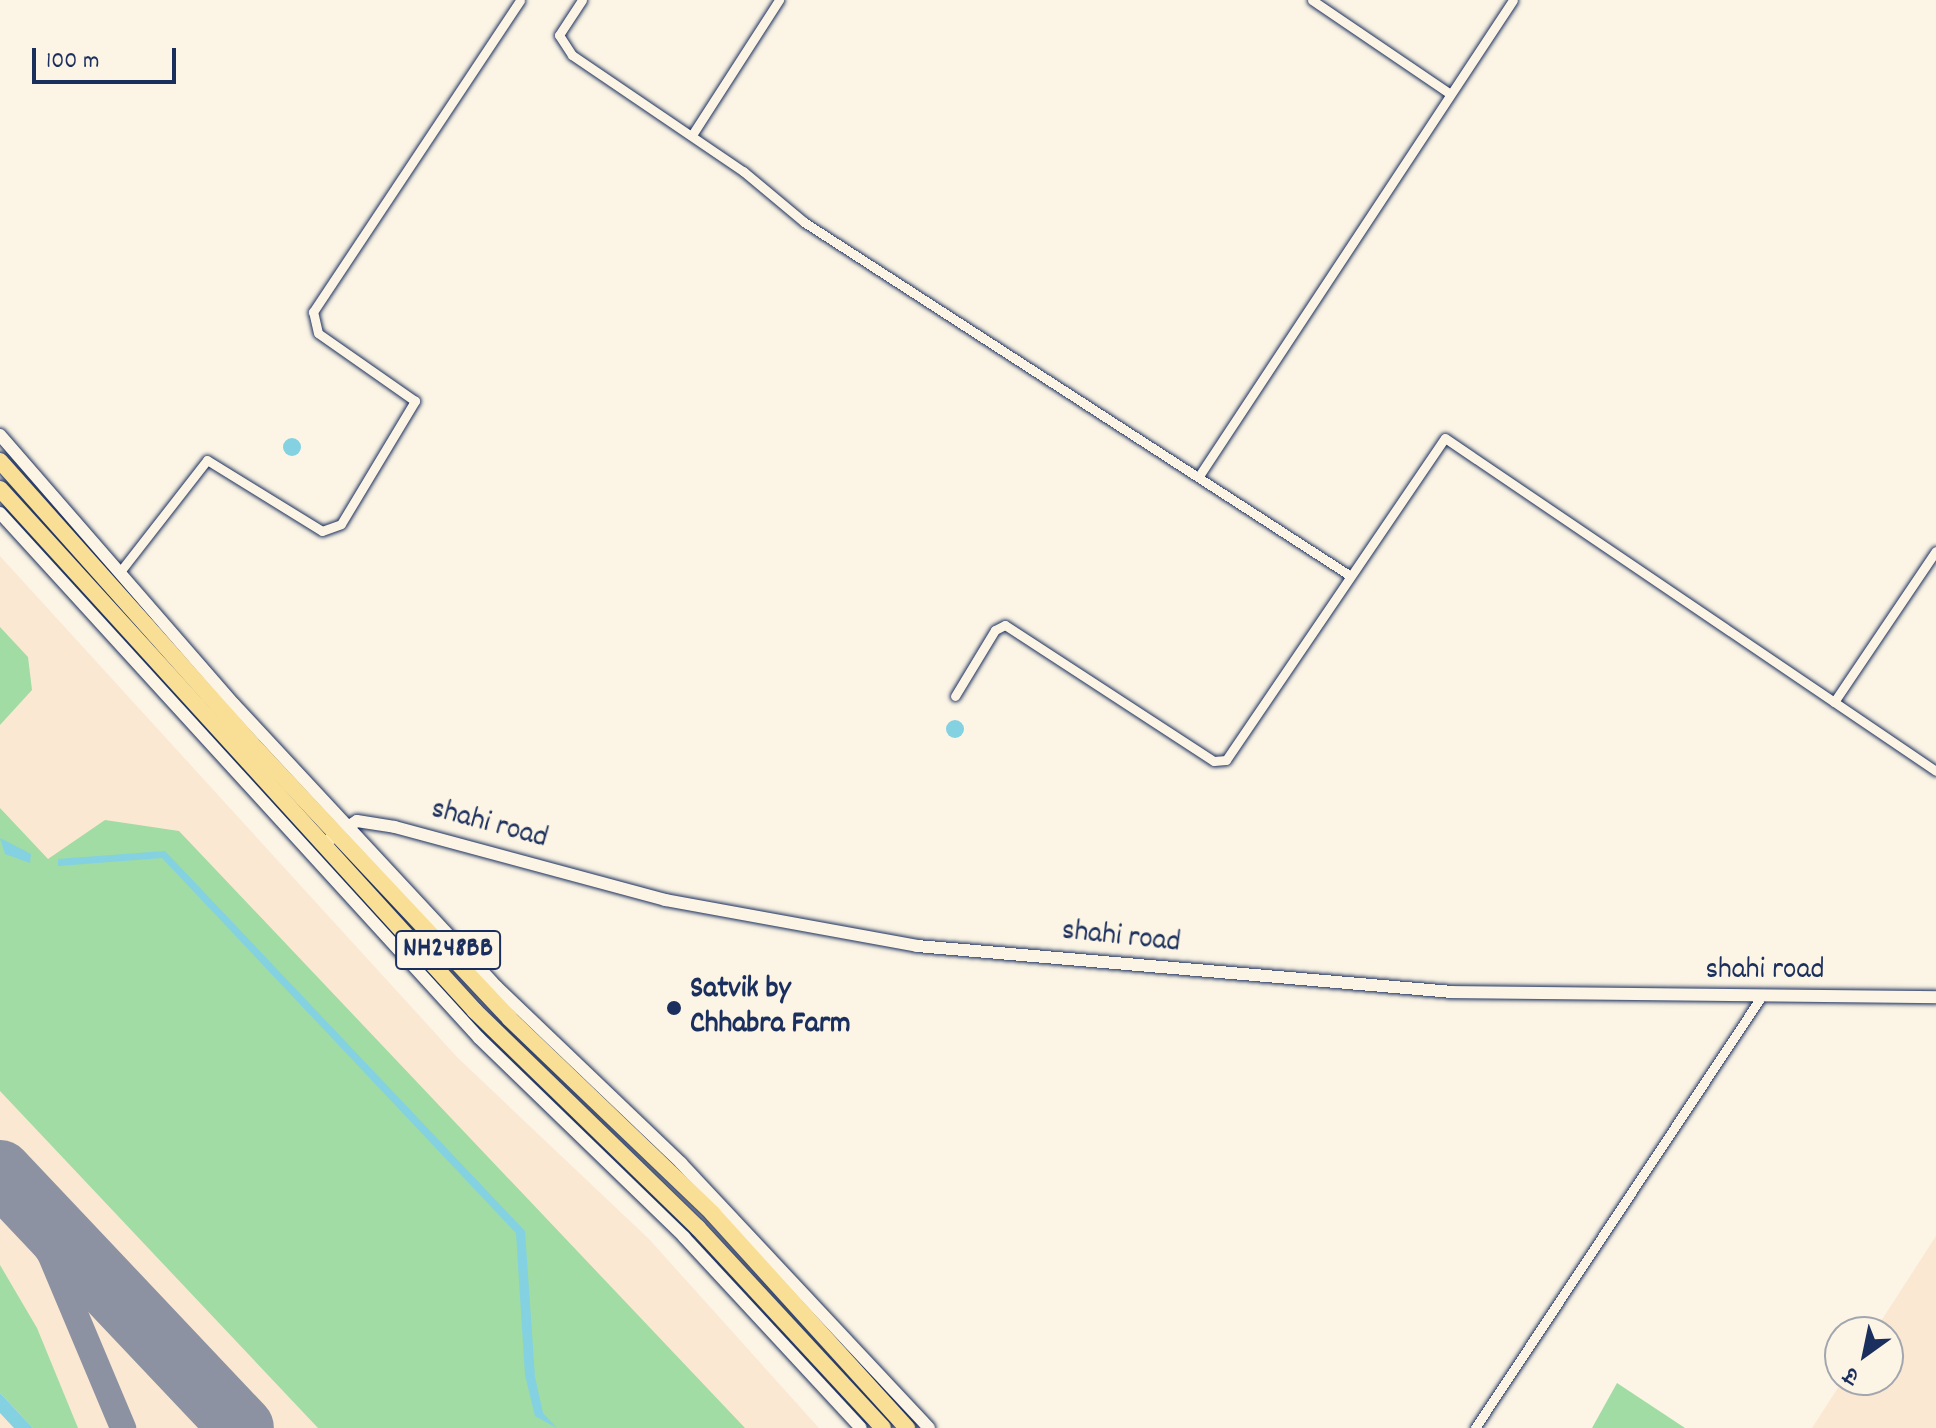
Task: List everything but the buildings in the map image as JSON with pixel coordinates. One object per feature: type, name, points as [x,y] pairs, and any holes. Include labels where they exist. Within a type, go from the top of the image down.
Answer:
[{"type":"highway","name":"NH248BB","points":[[0,461],[344,828],[510,1019],[713,1214],[907,1428]]},
{"type":"highway","name":"NH248BB","points":[[0,489],[323,845],[883,1428]]},
{"type":"street","points":[[119,573],[207,460],[322,531],[341,524],[415,401],[318,333],[313,312],[520,0]]},
{"type":"street","points":[[582,0],[559,35],[563,48],[692,135],[804,222],[1349,575]]},
{"type":"street","points":[[692,135],[779,0]]},
{"type":"street","points":[[1312,0],[1449,93]]},
{"type":"street","points":[[1199,476],[1513,0]]},
{"type":"street","points":[[0,435],[344,828],[523,1014],[671,1153],[929,1428]]},
{"type":"street","points":[[955,696],[995,630],[1005,625],[1221,763],[1438,442],[1450,438],[1936,771]]},
{"type":"street","points":[[0,513],[479,1038],[676,1228],[861,1428]]},
{"type":"street","points":[[1834,702],[1936,551]]},
{"type":"street","name":"shahi road","points":[[344,828],[395,827],[745,918],[917,946],[1452,992],[1759,1000],[1936,997]]},
{"type":"street","points":[[323,845],[344,828]]},
{"type":"street","points":[[1475,1428],[1759,1000]]},
{"type":"shaded area","points":[[0,556],[458,1058],[649,1239],[819,1428],[0,1428]]},
{"type":"shaded area","points":[[1936,1236],[1936,1428],[1812,1428],[1833,1396],[1904,1396],[1904,1316],[1884,1316]]},
{"type":"green space","points":[[0,627],[28,657],[32,690],[0,725]]},
{"type":"green space","points":[[0,808],[48,859],[105,820],[179,831],[745,1428],[318,1428],[0,1091]]},
{"type":"green space","points":[[0,1265],[37,1328],[78,1428],[33,1428],[0,1393]]},
{"type":"green space","points":[[1617,1383],[1685,1428],[1592,1428]]},
{"type":"water","points":[[288,438],[296,438],[301,447],[299,454],[288,456],[283,451],[283,443]]},
{"type":"water","points":[[955,720],[964,729],[955,738],[946,729]]},
{"type":"water","points":[[0,838],[31,854],[30,863],[5,854]]},
{"type":"water","points":[[165,851],[525,1231],[535,1377],[543,1413],[557,1428],[535,1416],[525,1375],[516,1233],[162,858],[58,866],[58,859]]},
{"type":"water","points":[[0,1393],[33,1428],[14,1428],[0,1413]]},
{"type":"taxiway","points":[[0,1182],[50,1254],[123,1428]]},
{"type":"runway","points":[[0,1172],[242,1428]]},
{"type":"tunnel","points":[[333,869],[513,1064],[610,1153]]},
{"type":"tunnel","points":[[561,1057],[611,1104]]},
{"type":"tunnel","points":[[650,1191],[869,1428]]},
{"type":"tunnel","points":[[880,1383],[919,1428]]},
{"type":"place","name":"Satvik by Chhabra Farm","points":[[674,1008]]}]
